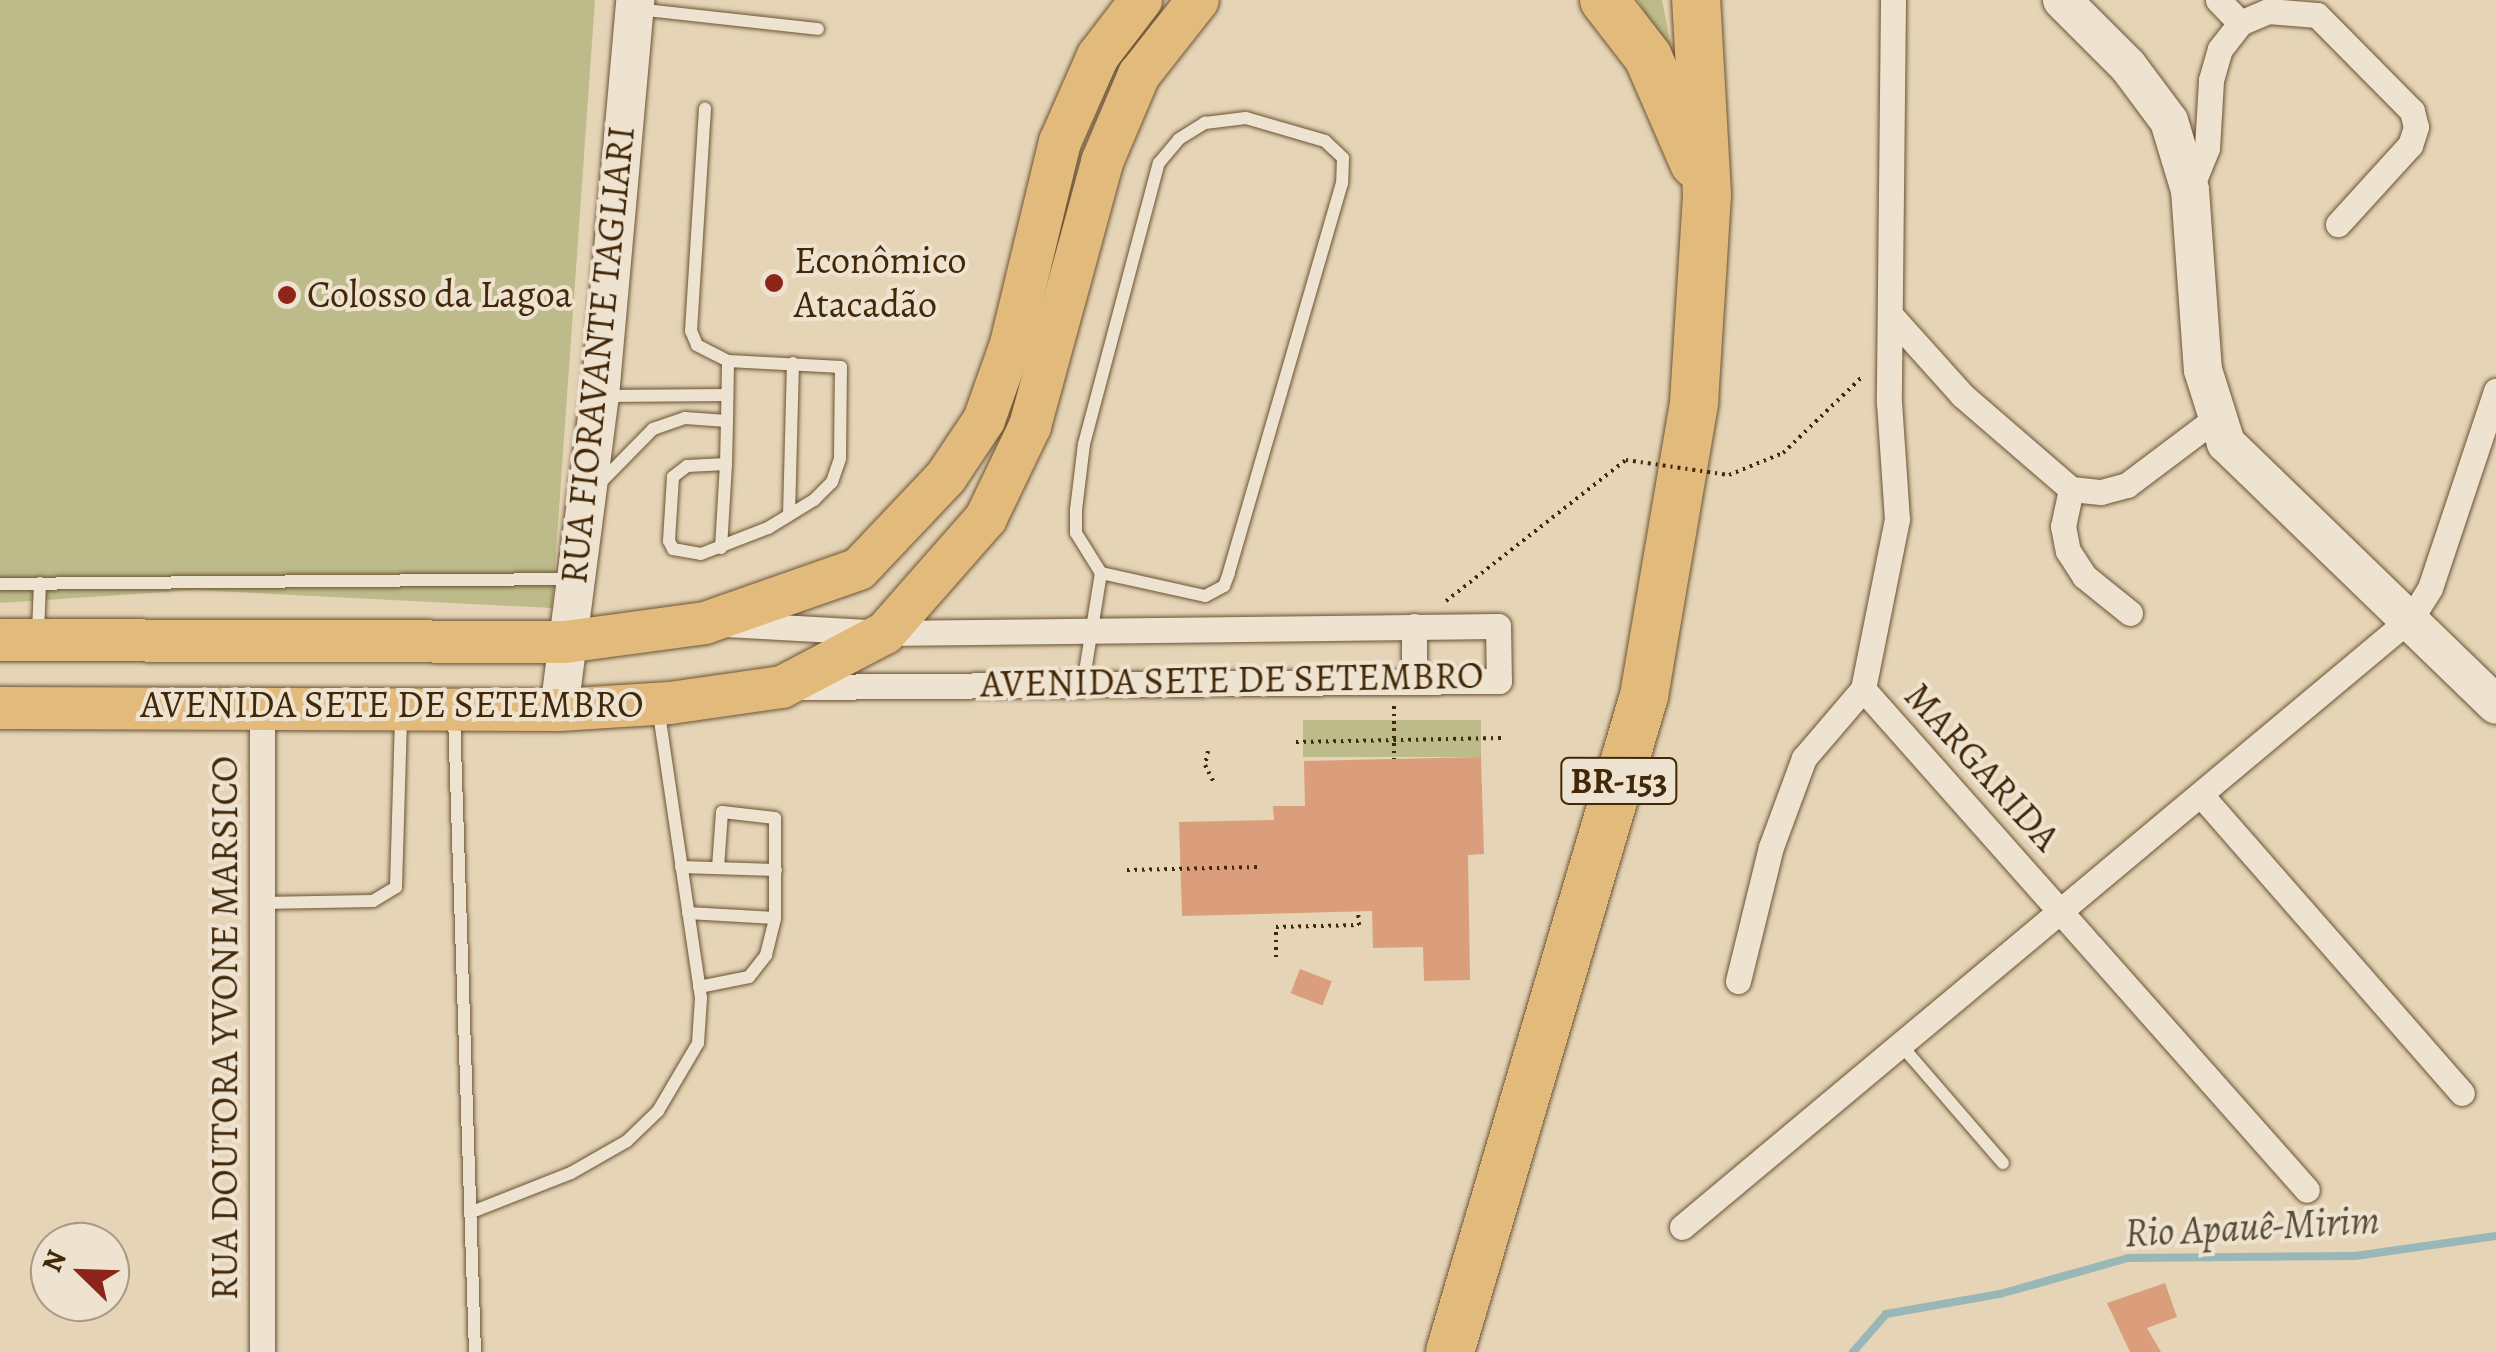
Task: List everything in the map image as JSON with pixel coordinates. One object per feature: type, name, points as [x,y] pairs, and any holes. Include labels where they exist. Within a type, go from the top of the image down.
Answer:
[{"type":"highway","points":[[1604,0],[1648,57],[1707,194]]},
{"type":"highway","name":"BR-153","points":[[1450,1352],[1644,696],[1694,402],[1707,194],[1696,0]]},
{"type":"main road","name":"AVENIDA SETE DE SETEMBRO","points":[[19,640],[565,642],[705,623],[859,569],[946,478],[984,420],[1012,344],[1060,142],[1098,56],[1141,0]]},
{"type":"main road","name":"AVENIDA SETE DE SETEMBRO","points":[[0,708],[262,705],[559,710],[658,704],[782,688],[885,633],[986,518],[1030,426],[1102,162],[1139,75],[1198,0]]},
{"type":"main road","points":[[262,641],[262,705]]},
{"type":"street","name":"MARGARIDA","points":[[1892,0],[1893,318],[1889,360],[1897,519],[1863,688],[2307,1190]]},
{"type":"street","points":[[2062,0],[2128,66],[2169,121],[2190,190],[2203,370],[2216,418],[2247,469],[2412,618],[2496,704]]},
{"type":"street","points":[[2218,0],[2240,22]]},
{"type":"street","name":"RUA FIORAVANTE TAGLIARI","points":[[559,710],[572,579],[600,396],[635,4]]},
{"type":"street","points":[[2190,190],[2211,130],[2213,64],[2240,22],[2268,11],[2317,15],[2412,111],[2416,128],[2410,145],[2338,224]]},
{"type":"street","points":[[1893,318],[1962,395],[2071,489],[2101,492],[2127,485],[2216,418]]},
{"type":"street","points":[[1682,1227],[2412,618],[2430,588],[2496,392]]},
{"type":"street","points":[[2071,489],[2064,526],[2068,550],[2084,576],[2130,613]]},
{"type":"street","name":"AVENIDA SETE DE SETEMBRO","points":[[705,623],[885,633],[1498,626],[1499,682],[782,688]]},
{"type":"street","points":[[1404,681],[1414,626]]},
{"type":"street","points":[[1738,981],[1764,873],[1804,758],[1863,688]]},
{"type":"street","name":"RUA DOUTORA YVONE MARSICO","points":[[262,705],[262,1352]]},
{"type":"street","points":[[2201,795],[2462,1093]]},
{"type":"lane","points":[[635,4],[818,30]]},
{"type":"lane","points":[[706,108],[691,331],[696,344],[728,361],[831,362],[845,381],[840,459],[832,482],[789,516],[721,548],[701,554],[673,549],[672,492],[678,469],[726,464]]},
{"type":"lane","points":[[1084,684],[1101,573],[1076,533],[1084,444],[1159,163],[1179,139],[1205,123],[1246,118],[1325,141],[1344,158],[1342,183],[1224,586],[1205,596],[1101,573]]},
{"type":"lane","points":[[721,548],[728,361]]},
{"type":"lane","points":[[789,516],[793,362]]},
{"type":"lane","points":[[600,396],[727,395]]},
{"type":"lane","points":[[586,500],[653,430],[685,418],[727,420]]},
{"type":"lane","points":[[0,584],[572,579]]},
{"type":"lane","points":[[19,640],[40,583]]},
{"type":"lane","points":[[472,1212],[571,1173],[627,1141],[658,1111],[698,1043],[699,986],[658,704]]},
{"type":"lane","points":[[262,903],[373,901],[396,888],[401,707]]},
{"type":"lane","points":[[454,708],[475,1352]]},
{"type":"lane","points":[[699,986],[757,970],[775,918],[775,818],[730,809],[718,818],[718,868]]},
{"type":"lane","points":[[682,867],[776,870]]},
{"type":"lane","points":[[688,914],[775,918]]},
{"type":"lane","points":[[1901,1045],[2003,1162]]},
{"type":"path","points":[[1414,626],[1626,460],[1729,475],[1783,453],[1856,380],[1889,360]]},
{"type":"path","points":[[1394,759],[1404,681]]},
{"type":"path","points":[[1296,742],[1501,738]]},
{"type":"path","points":[[1208,750],[1205,765],[1214,783]]},
{"type":"path","points":[[1127,870],[1260,867]]},
{"type":"path","points":[[1276,957],[1276,927],[1358,925],[1358,912]]},
{"type":"shaded area","name":"Colosso da Lagoa","points":[[0,0],[595,0],[552,608],[196,590],[0,603]]},
{"type":"shaded area","points":[[1638,0],[1662,0],[1676,72]]},
{"type":"shaded area","points":[[1303,720],[1481,720],[1481,757],[1303,757]]},
{"type":"building","points":[[1481,757],[1484,854],[1468,855],[1470,980],[1424,981],[1423,947],[1373,948],[1372,911],[1182,916],[1179,822],[1274,820],[1273,806],[1305,806],[1304,761]]},
{"type":"building","points":[[1300,969],[1332,981],[1322,1005],[1291,993]]},
{"type":"building","points":[[2165,1283],[2177,1317],[2147,1328],[2161,1352],[2130,1352],[2107,1303]]},
{"type":"waterway","name":"Rio Apauê-Mirim","points":[[1853,1352],[1886,1314],[2000,1294],[2128,1258],[2355,1256],[2496,1236]]},
{"type":"place","name":"Econômico Atacadão","points":[[774,283]]},
{"type":"place","name":"Colosso da Lagoa","points":[[287,295]]}]
